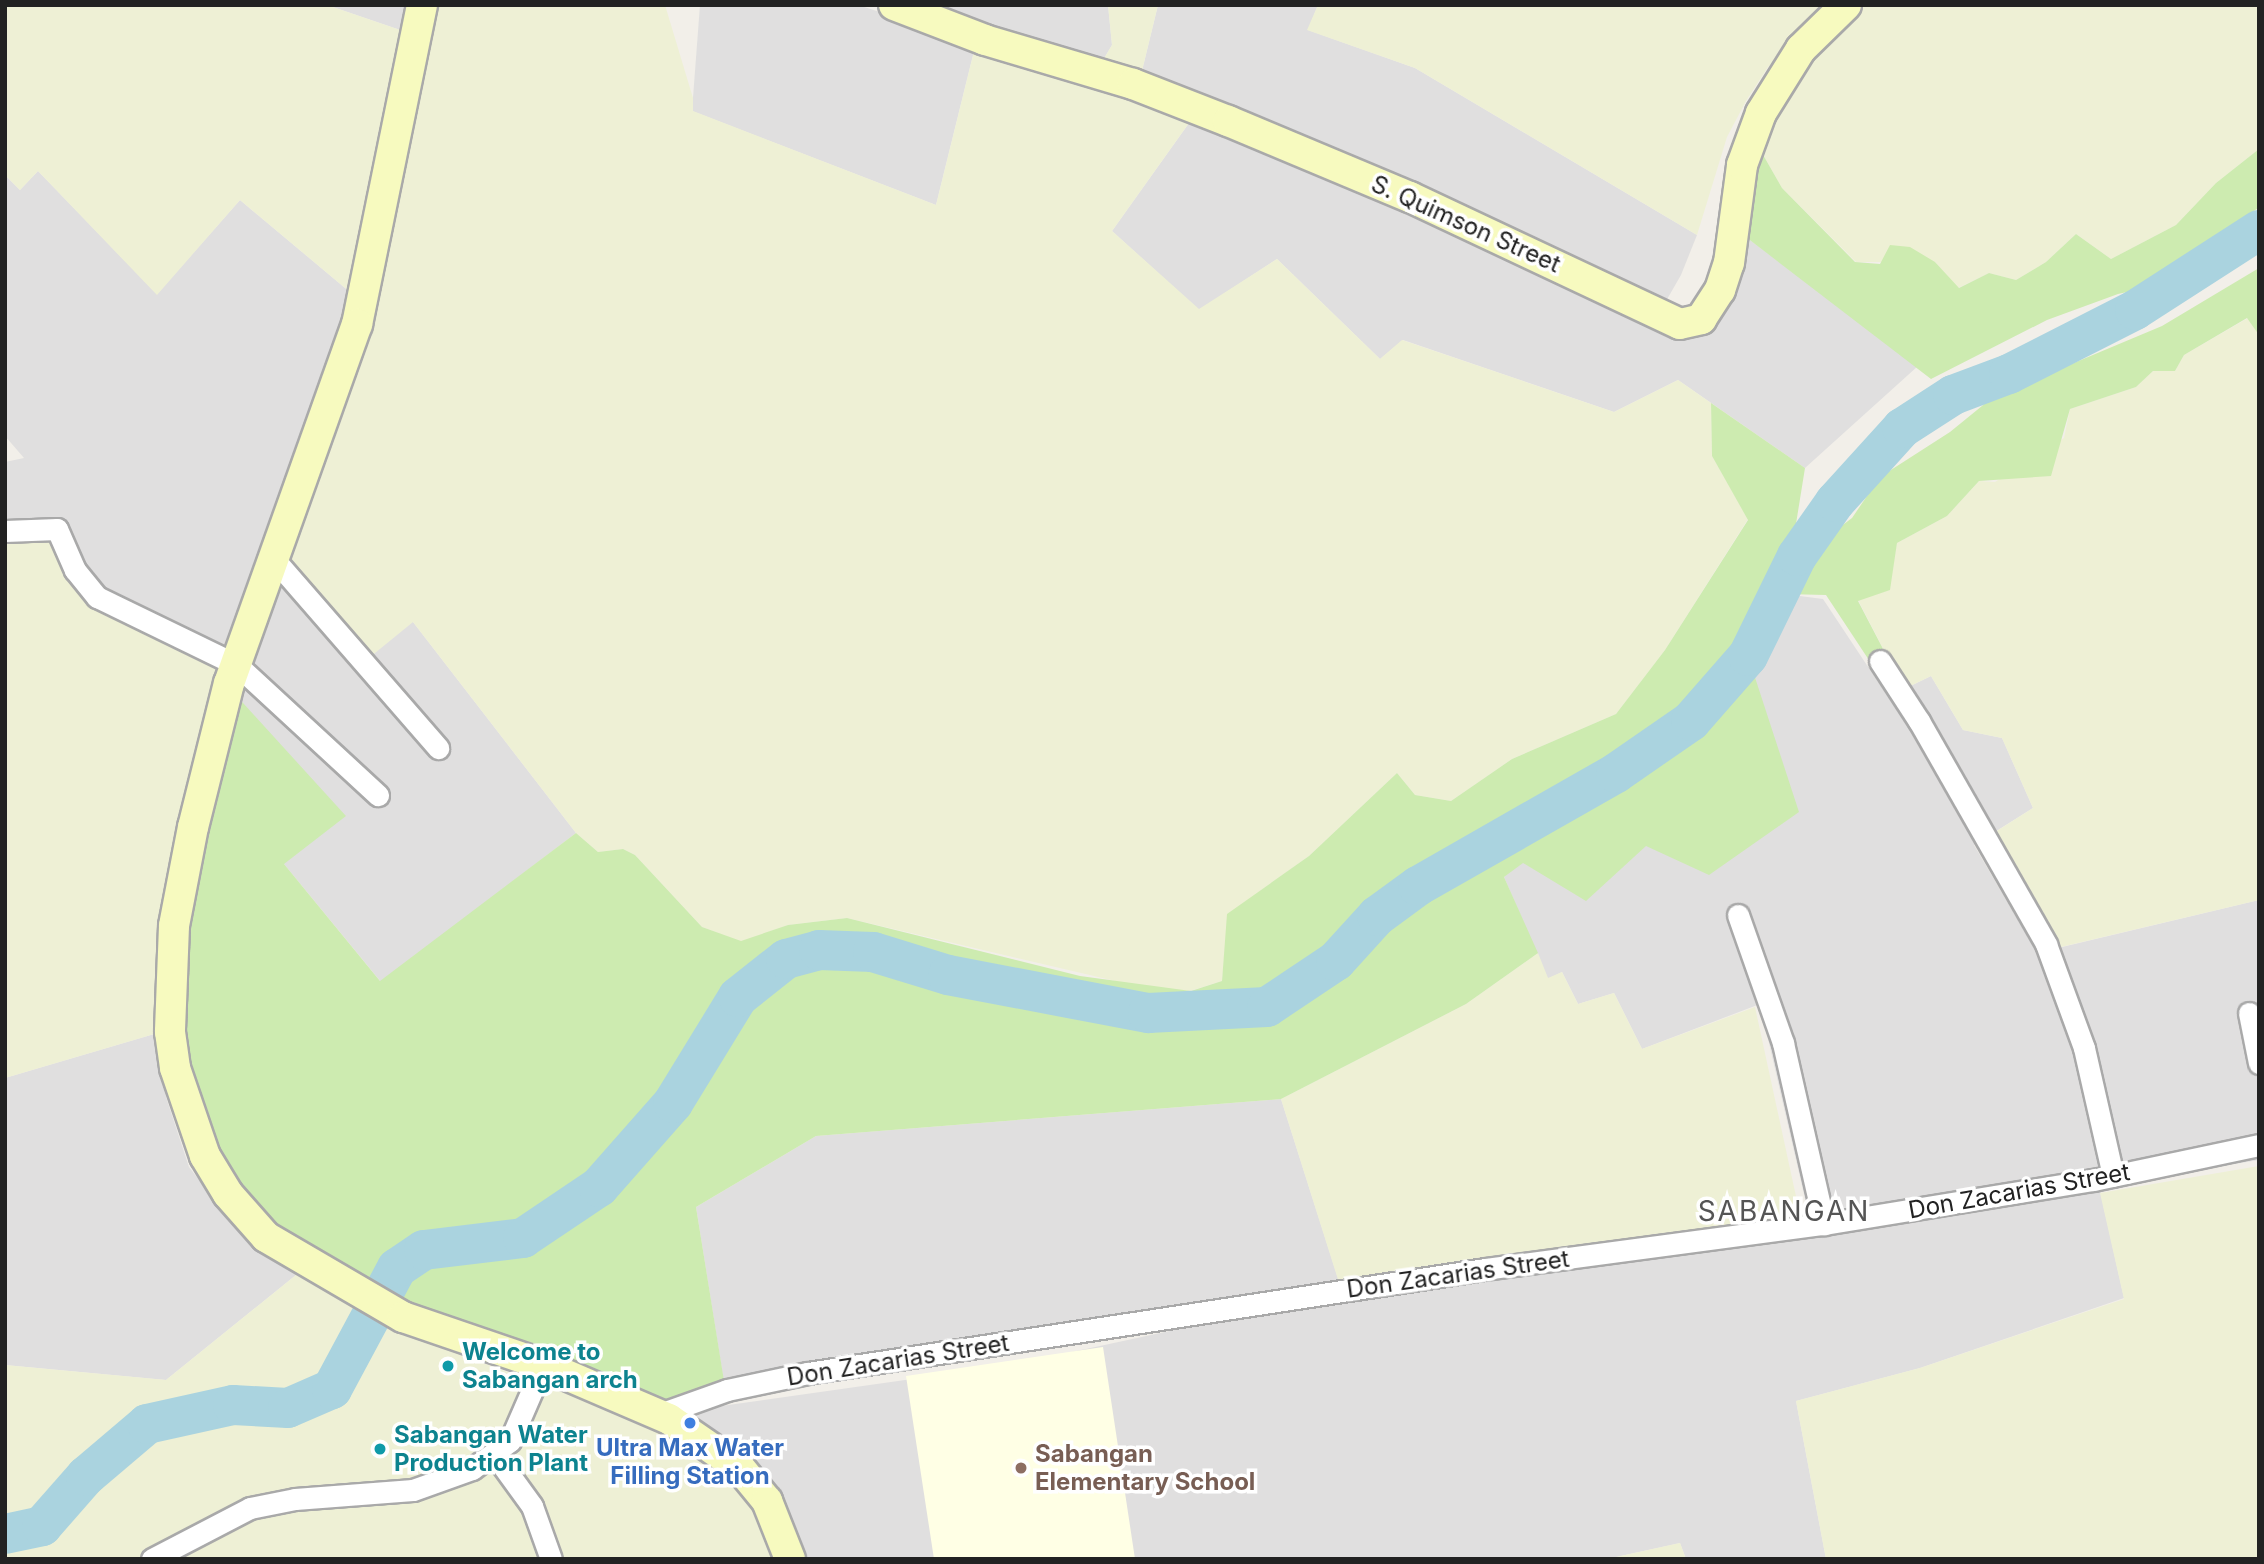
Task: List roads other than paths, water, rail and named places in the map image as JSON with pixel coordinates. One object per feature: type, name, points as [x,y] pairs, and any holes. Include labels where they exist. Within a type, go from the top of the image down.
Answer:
[{"type":"street","points":[[422,5],[357,324],[237,665],[193,827],[174,926],[170,1032],[176,1068],[197,1142],[247,1218],[286,1250],[403,1317],[543,1365],[660,1414],[740,1468],[767,1501],[790,1559]]},
{"type":"street","name":"S. Quimson Street","points":[[894,5],[985,40],[1133,84],[1228,121],[1410,197],[1680,324],[1701,319],[1720,290],[1729,262],[1742,165],[1761,113],[1801,49],[1846,5]]},
{"type":"street","points":[[5,531],[57,528],[75,570],[97,597],[237,665],[378,795]]},
{"type":"street","points":[[273,558],[438,748]]},
{"type":"street","points":[[1880,661],[1913,711],[2046,944],[2084,1048],[2113,1176]]},
{"type":"street","points":[[1738,915],[1783,1043],[1824,1224]]},
{"type":"street","points":[[2249,1013],[2259,1063]]},
{"type":"street","name":"Don Zacarias Street","points":[[660,1414],[727,1390],[808,1373],[1485,1269],[1824,1224],[2113,1176],[2259,1145]]},
{"type":"street","points":[[152,1559],[250,1508],[295,1499],[413,1490],[463,1473],[495,1455],[521,1426],[543,1365]]},
{"type":"street","points":[[495,1455],[532,1506],[551,1559]]},
{"type":"waterway","points":[[5,1534],[42,1526],[86,1476],[147,1424],[233,1405],[288,1408],[332,1389],[397,1268],[424,1250],[523,1238],[599,1187],[673,1103],[738,997],[786,959],[819,950],[873,952],[948,975],[1148,1013],[1267,1007],[1336,961],[1377,916],[1418,886],[1616,773],[1691,721],[1748,656],[1797,556],[1835,502],[1902,428],[1953,395],[2009,374],[2135,310],[2259,230]]},
{"type":"place","name":"Welcome to Sabangan arch","points":[[448,1366]]},
{"type":"place","name":"Ultra Max Water Filling Station","points":[[690,1423]]},
{"type":"place","name":"Sabangan Water Production Plant","points":[[380,1449]]},
{"type":"place","name":"Sabangan Elementary School","points":[[1021,1468]]},
{"type":"district","name":"SABANGAN","points":[[1784,1211]]}]
